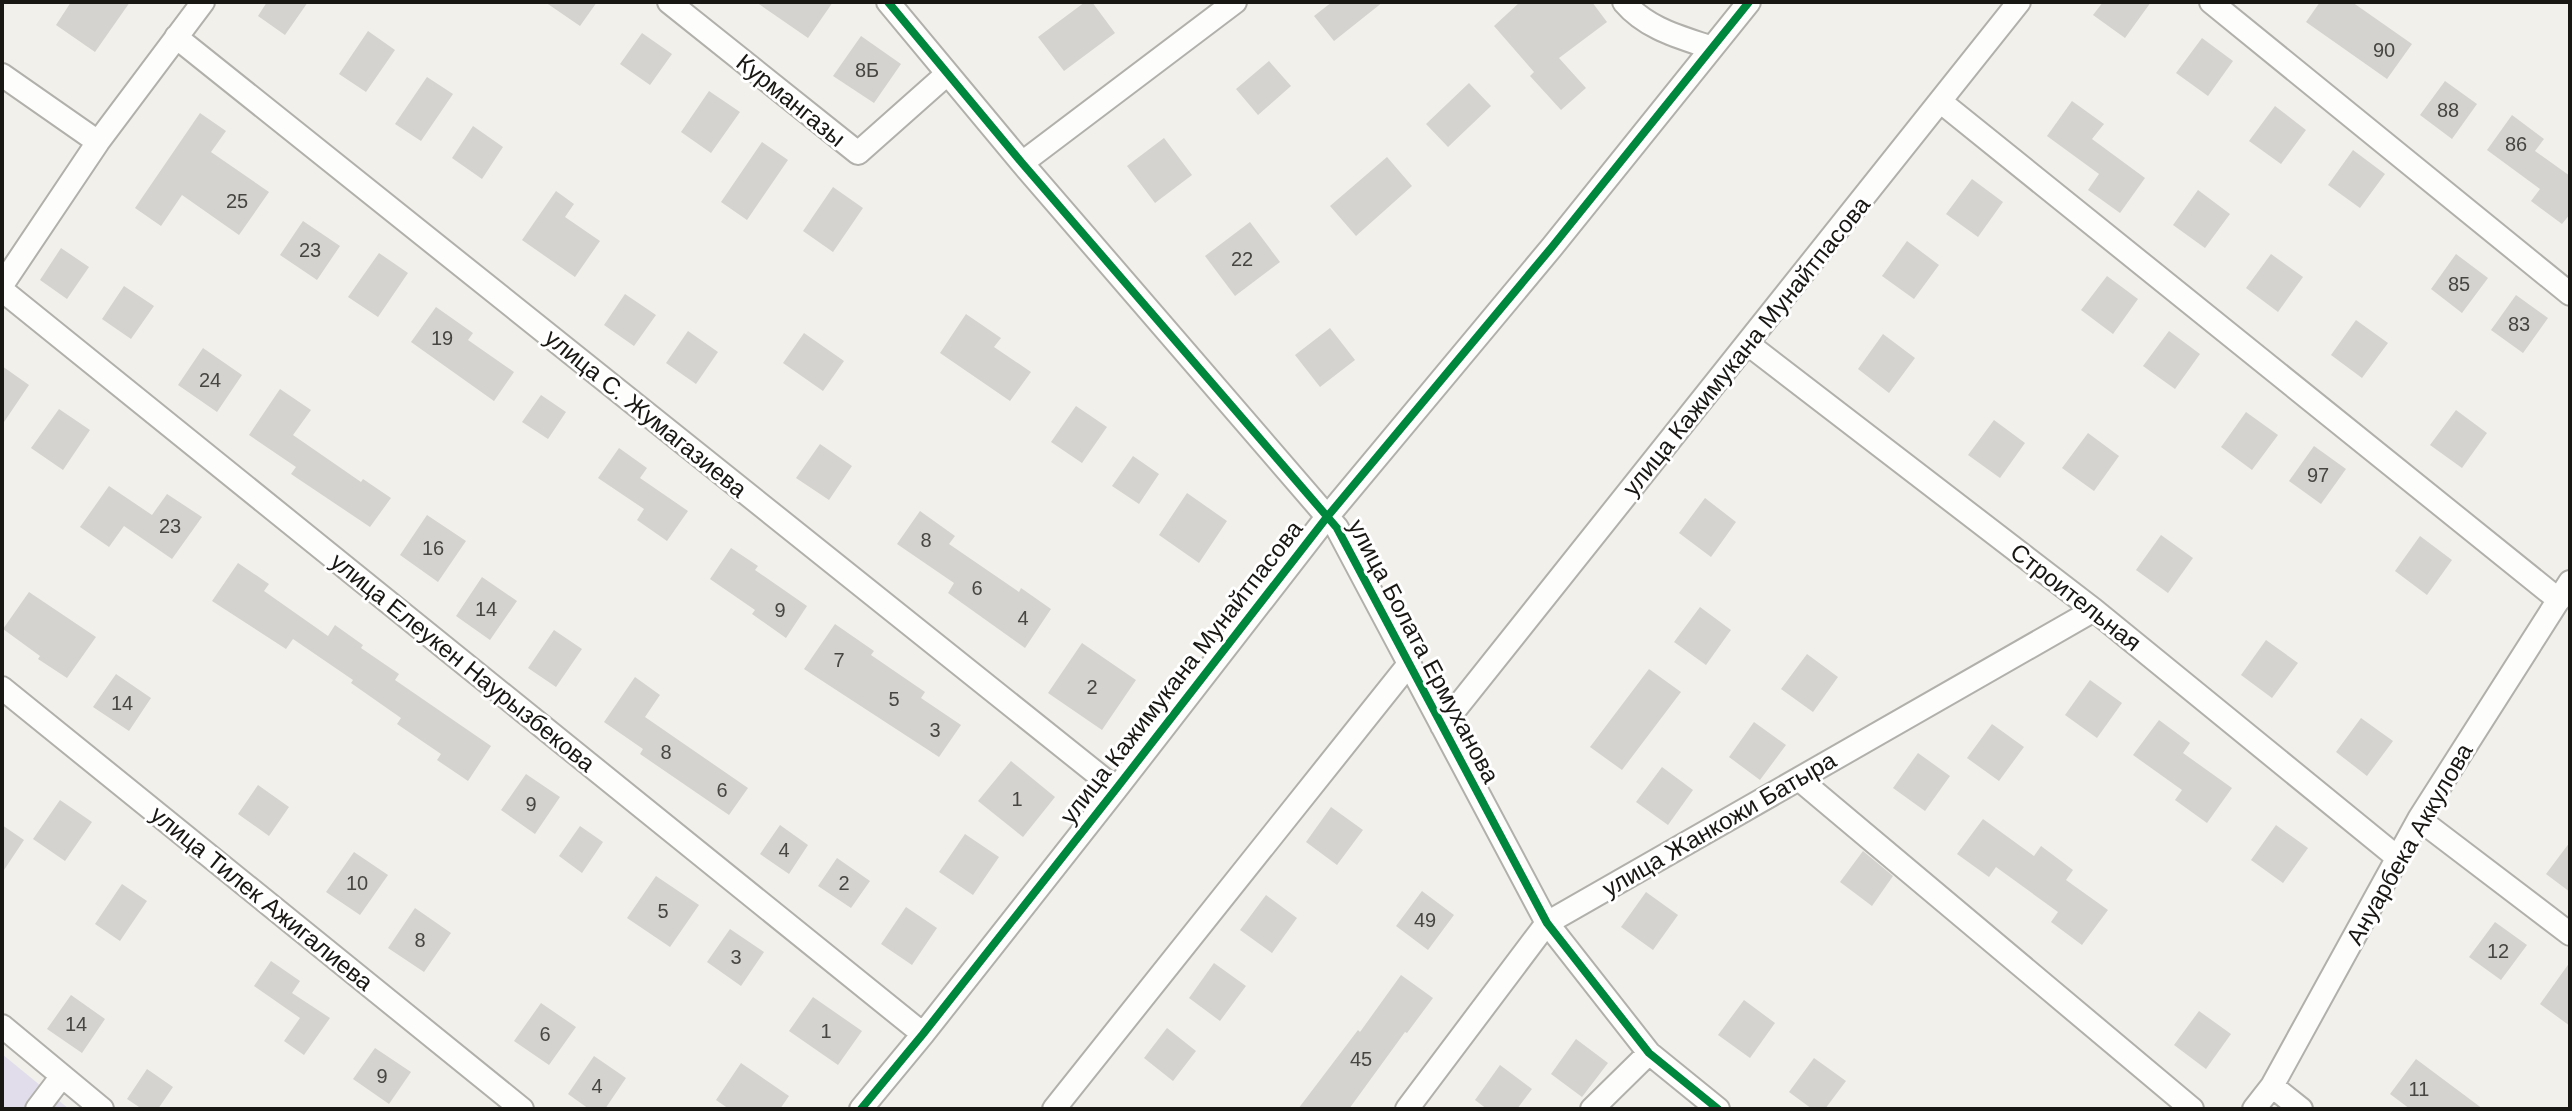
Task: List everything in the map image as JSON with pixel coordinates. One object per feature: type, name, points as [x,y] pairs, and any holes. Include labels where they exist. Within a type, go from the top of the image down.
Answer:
[{"type":"street","points":[[2,288],[98,142],[203,2]]},
{"type":"street","name":"Курмангазы","points":[[669,2],[858,153],[947,74]]},
{"type":"street","name":"улица Болата Ермуханова","points":[[888,2],[1022,163],[1337,528],[1547,923],[1649,1053],[1718,1109]]},
{"type":"street","points":[[1022,163],[1235,2]]},
{"type":"street","points":[[1624,2],[1635,15],[1658,28],[1712,48]]},
{"type":"street","name":"улица Кажимукана Мунайтпасова","points":[[861,1109],[1116,789],[1327,517],[1552,247],[1749,2]]},
{"type":"street","name":"улица Кажимукана Мунайтпасова","points":[[1442,726],[2019,2]]},
{"type":"street","points":[[2211,2],[2570,294]]},
{"type":"street","name":"улица С. Жумагазиева","points":[[176,37],[1116,789]]},
{"type":"street","points":[[2,75],[98,142]]},
{"type":"street","points":[[1941,102],[2564,591]]},
{"type":"street","name":"улица Елеукен Наурызбекова","points":[[2,288],[923,1034]]},
{"type":"street","name":"Строительная","points":[[1748,344],[2094,610],[2398,858]]},
{"type":"street","name":"Ануарбека Аккулова","points":[[2254,1109],[2272,1086],[2419,819],[2564,591]]},
{"type":"street","name":"улица Жанкожи Батыра","points":[[1407,1109],[1547,923],[2094,610]]},
{"type":"street","points":[[1054,1109],[1409,664]]},
{"type":"street","name":"улица Тилек Ажигалиева","points":[[2,688],[522,1109]]},
{"type":"street","points":[[1799,779],[2192,1109]]},
{"type":"street","points":[[2419,819],[2570,934]]},
{"type":"street","points":[[2,1026],[102,1109]]},
{"type":"street","points":[[1592,1109],[1649,1053]]},
{"type":"street","points":[[37,1109],[62,1076]]},
{"type":"street","points":[[2272,1086],[2301,1109]]},
{"type":"shaded area","points":[[2,1054],[69,1109],[2,1109]]},
{"type":"building","points":[[71,2],[130,2],[95,52],[56,25]]},
{"type":"building","points":[[267,2],[308,2],[285,35],[258,16]]},
{"type":"building","points":[[545,2],[597,2],[580,26]]},
{"type":"building","points":[[756,2],[833,2],[808,38]]},
{"type":"building","points":[[1085,2],[1092,2],[1115,33],[1064,71],[1038,37]]},
{"type":"building","points":[[1332,2],[1383,2],[1334,41],[1314,16]]},
{"type":"building","points":[[1520,2],[1592,2],[1607,22],[1559,58],[1586,88],[1561,110],[1530,76],[1534,72],[1494,26]]},
{"type":"building","points":[[2103,2],[2151,2],[2125,38],[2093,15]]},
{"type":"building","points":[[2320,2],[2352,2],[2412,44],[2387,79],[2306,22]]},
{"type":"building","points":[[368,31],[395,50],[366,92],[339,74]]},
{"type":"building","points":[[642,33],[672,54],[650,85],[620,64]]},
{"type":"building","points":[[861,36],[901,64],[874,103],[833,76]]},
{"type":"building","points":[[2202,38],[2233,61],[2208,96],[2176,73]]},
{"type":"building","points":[[1269,61],[1291,86],[1258,115],[1236,89]]},
{"type":"building","points":[[427,77],[453,94],[421,141],[395,124]]},
{"type":"building","points":[[2445,81],[2477,104],[2452,139],[2420,115]]},
{"type":"building","points":[[1469,83],[1491,106],[1448,147],[1426,124]]},
{"type":"building","points":[[709,91],[740,112],[711,153],[681,132]]},
{"type":"building","points":[[2072,101],[2104,124],[2092,139],[2145,178],[2120,213],[2088,190],[2099,174],[2047,136]]},
{"type":"building","points":[[2275,106],[2306,130],[2281,164],[2249,141]]},
{"type":"building","points":[[200,113],[226,131],[211,152],[269,192],[239,235],[182,195],[161,226],[135,208]]},
{"type":"building","points":[[2512,115],[2544,139],[2535,151],[2570,176],[2570,214],[2562,224],[2531,201],[2540,189],[2487,150]]},
{"type":"building","points":[[473,126],[503,147],[482,179],[452,158]]},
{"type":"building","points":[[1164,138],[1192,175],[1155,203],[1127,166]]},
{"type":"building","points":[[762,142],[788,160],[747,220],[721,202]]},
{"type":"building","points":[[2353,150],[2385,174],[2360,208],[2328,185]]},
{"type":"building","points":[[1387,157],[1412,186],[1356,236],[1330,206]]},
{"type":"building","points":[[1972,179],[2003,202],[1978,237],[1946,214]]},
{"type":"building","points":[[833,187],[863,208],[833,252],[803,231]]},
{"type":"building","points":[[2198,190],[2230,214],[2205,248],[2173,225]]},
{"type":"building","points":[[556,191],[574,204],[565,217],[600,241],[575,277],[522,240]]},
{"type":"building","points":[[303,221],[340,246],[317,280],[280,255]]},
{"type":"building","points":[[1250,222],[1280,262],[1235,296],[1205,256]]},
{"type":"building","points":[[1907,241],[1939,265],[1914,299],[1882,276]]},
{"type":"building","points":[[61,248],[89,267],[67,299],[40,280]]},
{"type":"building","points":[[379,253],[408,273],[378,317],[348,297]]},
{"type":"building","points":[[2271,254],[2303,277],[2278,312],[2246,288]]},
{"type":"building","points":[[2456,254],[2488,278],[2462,313],[2431,289]]},
{"type":"building","points":[[2107,276],[2138,299],[2113,334],[2081,310]]},
{"type":"building","points":[[124,286],[154,306],[131,339],[102,319]]},
{"type":"building","points":[[625,294],[656,315],[634,346],[604,325]]},
{"type":"building","points":[[2516,295],[2548,318],[2523,353],[2491,330]]},
{"type":"building","points":[[436,307],[473,333],[468,340],[514,372],[494,401],[411,342]]},
{"type":"building","points":[[966,314],[1001,338],[994,347],[1031,372],[1010,401],[940,353]]},
{"type":"building","points":[[2356,320],[2388,343],[2362,378],[2331,355]]},
{"type":"building","points":[[1330,328],[1355,360],[1320,387],[1295,355]]},
{"type":"building","points":[[688,331],[718,352],[696,384],[666,363]]},
{"type":"building","points":[[2169,331],[2200,354],[2175,389],[2143,366]]},
{"type":"building","points":[[804,333],[844,361],[823,391],[783,363]]},
{"type":"building","points":[[1883,334],[1915,358],[1889,393],[1858,369]]},
{"type":"building","points":[[203,348],[242,375],[217,412],[178,385]]},
{"type":"building","points":[[2,366],[29,385],[2,425]]},
{"type":"building","points":[[280,389],[311,410],[293,435],[361,482],[363,479],[391,498],[370,527],[291,474],[296,467],[249,435]]},
{"type":"building","points":[[541,395],[566,412],[548,439],[522,422]]},
{"type":"building","points":[[1076,406],[1107,427],[1082,463],[1051,442]]},
{"type":"building","points":[[59,409],[90,430],[63,470],[31,448]]},
{"type":"building","points":[[2456,410],[2487,433],[2462,468],[2430,445]]},
{"type":"building","points":[[2246,412],[2278,435],[2252,470],[2221,447]]},
{"type":"building","points":[[1994,420],[2025,443],[2000,478],[1968,455]]},
{"type":"building","points":[[2088,433],[2119,456],[2094,491],[2062,468]]},
{"type":"building","points":[[820,444],[852,466],[829,500],[796,478]]},
{"type":"building","points":[[2314,446],[2346,469],[2321,504],[2289,481]]},
{"type":"building","points":[[619,448],[647,468],[640,478],[688,511],[667,541],[637,520],[644,509],[598,478]]},
{"type":"building","points":[[1133,456],[1159,474],[1139,504],[1112,486]]},
{"type":"building","points":[[109,486],[152,515],[167,494],[202,517],[172,559],[124,526],[109,547],[80,527]]},
{"type":"building","points":[[1187,493],[1227,521],[1199,563],[1159,535]]},
{"type":"building","points":[[1705,498],[1736,522],[1711,557],[1679,533]]},
{"type":"building","points":[[920,511],[955,536],[949,544],[1019,592],[1021,588],[1051,609],[1025,648],[948,593],[954,583],[897,544]]},
{"type":"building","points":[[427,515],[466,541],[438,582],[400,555]]},
{"type":"building","points":[[2161,535],[2193,558],[2168,593],[2136,570]]},
{"type":"building","points":[[2420,536],[2452,560],[2427,595],[2395,571]]},
{"type":"building","points":[[731,548],[758,566],[755,570],[807,606],[786,638],[752,614],[755,610],[710,579]]},
{"type":"building","points":[[238,563],[269,584],[264,591],[328,636],[335,625],[363,645],[361,648],[399,674],[395,680],[491,746],[468,781],[437,760],[441,754],[397,724],[401,718],[351,683],[353,680],[293,639],[286,649],[212,601]]},
{"type":"building","points":[[482,577],[517,601],[490,640],[456,616]]},
{"type":"building","points":[[29,592],[96,637],[67,678],[38,659],[40,656],[3,629]]},
{"type":"building","points":[[1700,607],[1731,630],[1706,665],[1674,642]]},
{"type":"building","points":[[835,624],[874,651],[871,655],[925,692],[921,698],[961,725],[939,757],[804,669]]},
{"type":"building","points":[[554,630],[582,649],[556,687],[528,668]]},
{"type":"building","points":[[2266,640],[2298,663],[2272,698],[2241,675]]},
{"type":"building","points":[[1082,643],[1136,680],[1102,730],[1048,693]]},
{"type":"building","points":[[1807,654],[1838,677],[1813,712],[1781,689]]},
{"type":"building","points":[[1649,669],[1681,692],[1622,770],[1590,747]]},
{"type":"building","points":[[116,674],[151,698],[129,731],[93,707]]},
{"type":"building","points":[[635,677],[660,695],[645,717],[748,788],[729,815],[640,754],[643,749],[604,722]]},
{"type":"building","points":[[2090,680],[2122,703],[2097,738],[2065,715]]},
{"type":"building","points":[[2361,718],[2393,741],[2367,776],[2336,752]]},
{"type":"building","points":[[2159,720],[2190,743],[2183,753],[2232,788],[2207,823],[2175,800],[2182,790],[2133,755]]},
{"type":"building","points":[[1754,722],[1786,745],[1760,780],[1729,757]]},
{"type":"building","points":[[1992,724],[2024,747],[1999,781],[1967,758]]},
{"type":"building","points":[[1918,753],[1950,776],[1925,811],[1893,788]]},
{"type":"building","points":[[1011,761],[1055,797],[1023,837],[978,801]]},
{"type":"building","points":[[1662,767],[1693,790],[1668,825],[1636,802]]},
{"type":"building","points":[[526,774],[560,797],[535,834],[501,810]]},
{"type":"building","points":[[258,785],[289,807],[269,836],[238,814]]},
{"type":"building","points":[[60,800],[92,822],[65,861],[33,839]]},
{"type":"building","points":[[1331,807],[1363,830],[1337,865],[1306,842]]},
{"type":"building","points":[[1983,819],[2034,856],[2041,846],[2073,870],[2066,880],[2108,910],[2082,945],[2051,922],[2058,912],[1996,867],[1989,877],[1957,854]]},
{"type":"building","points":[[2,825],[24,840],[2,873]]},
{"type":"building","points":[[780,825],[808,845],[789,874],[760,854]]},
{"type":"building","points":[[2276,825],[2308,848],[2283,883],[2251,860]]},
{"type":"building","points":[[580,826],[603,842],[582,873],[559,856]]},
{"type":"building","points":[[965,834],[999,857],[973,895],[939,872]]},
{"type":"building","points":[[2570,842],[2570,892],[2546,874]]},
{"type":"building","points":[[1863,851],[1893,876],[1872,906],[1840,882]]},
{"type":"building","points":[[354,852],[388,875],[360,915],[326,892]]},
{"type":"building","points":[[837,858],[870,881],[851,908],[818,886]]},
{"type":"building","points":[[656,876],[699,905],[670,947],[627,918]]},
{"type":"building","points":[[122,884],[147,901],[120,941],[95,924]]},
{"type":"building","points":[[1422,891],[1454,915],[1428,950],[1396,926]]},
{"type":"building","points":[[1646,892],[1678,915],[1653,950],[1621,927]]},
{"type":"building","points":[[1266,895],[1297,918],[1272,953],[1240,930]]},
{"type":"building","points":[[906,907],[937,928],[912,965],[881,944]]},
{"type":"building","points":[[415,908],[451,933],[424,972],[388,948]]},
{"type":"building","points":[[2495,922],[2527,945],[2501,980],[2469,957]]},
{"type":"building","points":[[730,929],[764,952],[741,986],[707,962]]},
{"type":"building","points":[[271,961],[300,981],[292,993],[330,1018],[304,1055],[284,1041],[300,1018],[254,986]]},
{"type":"building","points":[[2570,962],[2570,1026],[2540,1004]]},
{"type":"building","points":[[1214,963],[1246,986],[1220,1021],[1189,998]]},
{"type":"building","points":[[1401,975],[1433,998],[1349,1109],[1298,1109],[1358,1030],[1360,1032]]},
{"type":"building","points":[[71,995],[105,1019],[82,1053],[47,1029]]},
{"type":"building","points":[[813,997],[862,1031],[838,1065],[789,1031]]},
{"type":"building","points":[[1744,1000],[1775,1023],[1750,1058],[1718,1035]]},
{"type":"building","points":[[541,1003],[576,1027],[549,1065],[514,1041]]},
{"type":"building","points":[[2199,1011],[2231,1034],[2206,1069],[2174,1045]]},
{"type":"building","points":[[1167,1028],[1196,1051],[1173,1081],[1144,1058]]},
{"type":"building","points":[[1576,1039],[1608,1063],[1582,1097],[1551,1074]]},
{"type":"building","points":[[375,1048],[411,1072],[389,1104],[353,1079]]},
{"type":"building","points":[[594,1056],[626,1078],[605,1109],[589,1109],[568,1094]]},
{"type":"building","points":[[1814,1058],[1846,1081],[1825,1109],[1812,1109],[1789,1092]]},
{"type":"building","points":[[2416,1059],[2483,1109],[2410,1109],[2390,1094]]},
{"type":"building","points":[[741,1063],[789,1096],[780,1109],[729,1109],[716,1100]]},
{"type":"building","points":[[1500,1065],[1532,1089],[1517,1109],[1487,1109],[1475,1100]]},
{"type":"building","points":[[147,1069],[173,1087],[158,1109],[142,1109],[127,1099]]},
{"type":"cycle path","points":[[888,2],[1022,163],[1337,528],[1547,923],[1649,1053],[1718,1109]]},
{"type":"cycle path","points":[[861,1109],[1116,789],[1327,517],[1552,247],[1749,2]]}]
